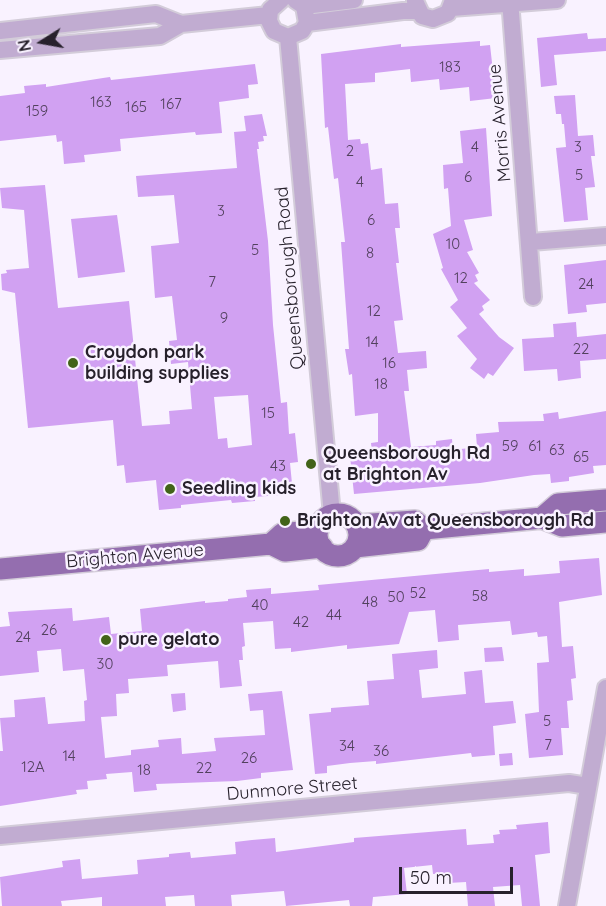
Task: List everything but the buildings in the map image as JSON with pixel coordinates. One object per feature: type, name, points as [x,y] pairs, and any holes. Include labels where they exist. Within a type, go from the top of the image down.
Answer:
[{"type":"main road","points":[[542,518],[558,504],[606,500]]},
{"type":"main road","points":[[424,529],[418,540],[355,547],[338,555],[324,531],[343,514],[357,525],[415,521],[424,529],[542,518],[562,526],[606,522]]},
{"type":"main road","points":[[355,547],[359,537],[357,525]]},
{"type":"main road","name":"Brighton Avenue","points":[[0,569],[271,544],[285,551],[324,531]]},
{"type":"street","points":[[281,0],[274,5],[269,15],[273,31],[288,37],[302,31],[302,10]]},
{"type":"street","points":[[302,10],[354,0]]},
{"type":"street","points":[[302,10],[403,11],[417,6],[428,18],[439,19],[452,4],[557,0]]},
{"type":"street","name":"Morris Avenue","points":[[511,2],[531,242],[533,297]]},
{"type":"street","points":[[0,31],[156,14],[181,24]]},
{"type":"street","points":[[0,50],[160,36],[181,24],[269,15]]},
{"type":"street","name":"Queensborough Road","points":[[288,37],[324,531]]},
{"type":"street","points":[[531,242],[606,236]]},
{"type":"street","points":[[567,906],[606,688]]},
{"type":"street","name":"Dunmore Street","points":[[0,836],[569,783],[588,786]]},
{"type":"place","name":"Croydon park building supplies","points":[[73,363]]},
{"type":"place","name":"Queensborough Rd at Brighton Av","points":[[311,464]]},
{"type":"place","name":"Seedling kids","points":[[170,489]]},
{"type":"place","name":"Brighton Av at Queensborough Rd","points":[[285,521]]},
{"type":"place","name":"pure gelato","points":[[106,640]]}]
